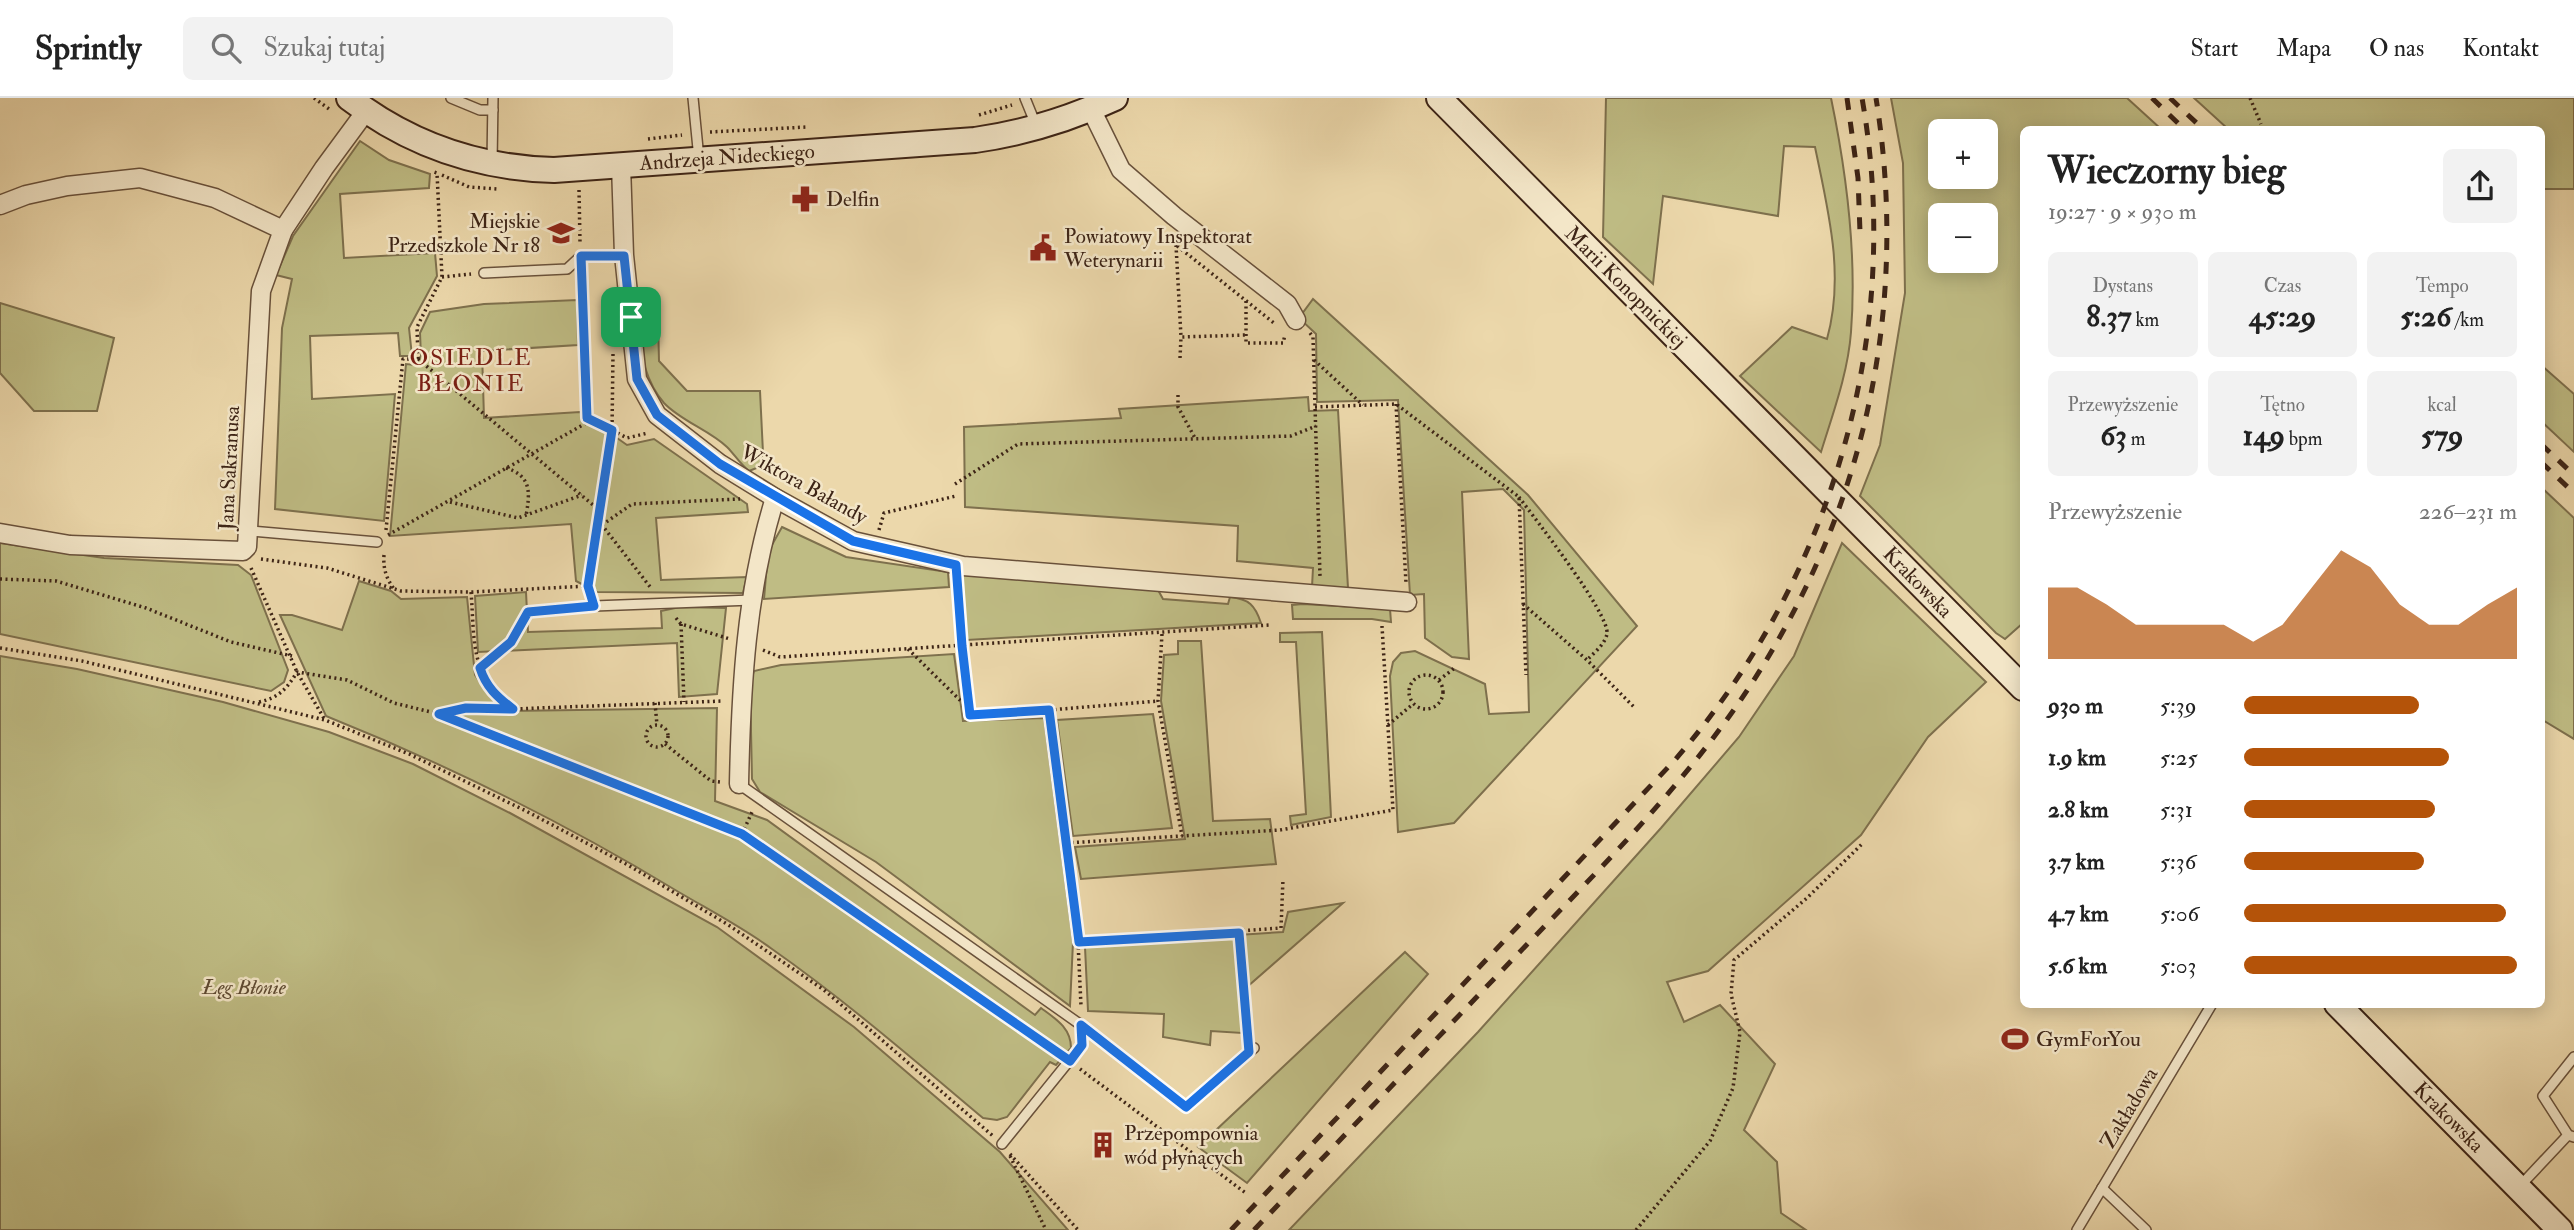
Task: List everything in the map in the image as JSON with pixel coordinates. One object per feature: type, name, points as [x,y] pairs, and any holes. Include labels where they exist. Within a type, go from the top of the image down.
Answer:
[{"type":"street","name":"Andrzeja Nideckiego","points":[[358,105],[422,143],[463,158],[492,165],[554,170],[975,140],[1037,127],[1115,98]]},
{"type":"street","name":"Marii Konopnickiej","points":[[1439,98],[1813,476]]},
{"type":"street","name":"Jana Sakranusa","points":[[0,533],[70,545],[246,543],[261,291],[283,230],[324,168],[358,105]]},
{"type":"street","points":[[1091,109],[1121,170],[1174,216],[1287,304],[1290,326]]},
{"type":"street","name":"Wiktora Bałandy","points":[[621,165],[624,256],[637,379],[657,415],[773,505],[853,541],[956,565],[1407,602]]},
{"type":"street","points":[[0,205],[26,195],[67,186],[140,178],[215,198],[283,230]]},
{"type":"street","name":"Krakowska","points":[[1813,476],[2020,685]]},
{"type":"street","points":[[739,784],[741,700],[752,600],[764,533],[773,505]]},
{"type":"street","name":"Krakowska","points":[[2341,1008],[2560,1230]]},
{"type":"lane","points":[[451,98],[480,110],[493,110]]},
{"type":"lane","points":[[492,165],[493,98]]},
{"type":"lane","points":[[693,98],[699,160]]},
{"type":"lane","points":[[1025,98],[1037,127]]},
{"type":"lane","points":[[485,273],[567,269],[581,256],[624,256]]},
{"type":"lane","points":[[246,543],[381,544]]},
{"type":"lane","points":[[528,612],[594,606],[752,600]]},
{"type":"lane","points":[[739,784],[1081,1025],[1186,1107],[1252,1050]]},
{"type":"lane","name":"Zakładowa","points":[[2077,1230],[2210,1008]]},
{"type":"lane","points":[[1002,1144],[1082,1045],[1081,1025]]},
{"type":"lane","points":[[2519,1188],[2571,1136],[2543,1096],[2574,1057]]},
{"type":"lane","points":[[2102,1188],[2146,1230]]},
{"type":"path","points":[[2249,98],[2261,124]]},
{"type":"path","points":[[426,169],[469,187],[507,190]]},
{"type":"path","points":[[418,359],[417,327],[442,277],[437,173]]},
{"type":"path","points":[[567,190],[579,190],[588,422],[532,454],[448,501],[386,537],[403,359],[418,359],[532,454],[582,495],[599,510]]},
{"type":"path","points":[[1174,216],[1180,358]]},
{"type":"path","points":[[1176,245],[1246,301],[1313,337],[1320,595]]},
{"type":"path","points":[[442,277],[485,273]]},
{"type":"path","points":[[1246,301],[1245,343],[1283,344],[1290,326]]},
{"type":"path","points":[[1181,337],[1245,335]]},
{"type":"path","points":[[1314,360],[1363,405]]},
{"type":"path","points":[[1178,395],[1178,407],[1195,438]]},
{"type":"path","points":[[1315,407],[1396,404],[1518,497],[1568,564],[1606,624],[1605,641],[1587,660]]},
{"type":"path","points":[[1396,404],[1407,602]]},
{"type":"path","points":[[587,418],[612,430],[588,586],[594,606]]},
{"type":"path","points":[[955,484],[1018,444],[1291,436],[1316,426]]},
{"type":"path","points":[[506,468],[519,472],[524,479],[529,496],[526,516]]},
{"type":"path","points":[[448,501],[519,518],[582,495]]},
{"type":"path","points":[[875,546],[884,513],[956,496]]},
{"type":"path","points":[[1518,497],[1526,675]]},
{"type":"path","points":[[602,525],[632,504],[749,499],[773,505]]},
{"type":"path","points":[[246,543],[256,559],[327,568],[401,591],[471,592],[588,586]]},
{"type":"path","points":[[246,543],[297,672],[325,720]]},
{"type":"path","points":[[381,544],[383,565],[394,589]]},
{"type":"path","points":[[956,565],[970,715],[1158,701]]},
{"type":"path","points":[[0,579],[56,582],[146,608],[231,642],[292,656]]},
{"type":"path","points":[[471,592],[476,657],[485,683],[499,699],[513,709]]},
{"type":"path","points":[[1523,604],[1587,660],[1635,708]]},
{"type":"path","points":[[480,668],[511,642],[528,612]]},
{"type":"path","points":[[681,624],[684,702]]},
{"type":"path","points":[[780,657],[1270,625]]},
{"type":"path","points":[[1066,843],[1280,831],[1393,810],[1382,626]]},
{"type":"path","points":[[1162,634],[1158,701],[1182,836]]},
{"type":"path","points":[[0,648],[82,661],[325,720],[409,754],[526,811],[628,865],[727,924],[824,990],[1002,1144]]},
{"type":"path","points":[[908,649],[969,710]]},
{"type":"path","points":[[1439,680],[1457,667]]},
{"type":"path","points":[[258,702],[273,699],[288,687],[297,672]]},
{"type":"path","points":[[297,672],[346,680],[394,703],[439,714],[742,834],[1070,1061],[1247,1194]]},
{"type":"path","points":[[1427,674],[1439,680],[1444,693],[1438,705],[1425,710],[1413,704],[1409,691],[1414,679],[1427,674]]},
{"type":"path","points":[[439,714],[466,708],[513,709],[741,700]]},
{"type":"path","points":[[655,703],[657,725],[667,732],[665,744]]},
{"type":"path","points":[[1388,725],[1413,704]]},
{"type":"path","points":[[1049,710],[1079,942],[1081,1025]]},
{"type":"path","points":[[657,725],[649,728],[646,741],[657,748],[665,744]]},
{"type":"path","points":[[665,744],[711,781],[739,784]]},
{"type":"path","points":[[742,834],[750,816]]},
{"type":"path","points":[[1636,1230],[1710,1142],[1733,1088],[1740,1032],[1731,994],[1734,960],[1807,898],[1862,844]]},
{"type":"path","points":[[1079,942],[1281,928],[1283,879]]},
{"type":"path","points":[[1239,933],[1252,1050]]},
{"type":"path","points":[[1046,1230],[1008,1153],[1078,1230]]},
{"type":"green space","points":[[1606,98],[1831,98],[1849,215],[1853,303],[1847,363],[1821,452],[1740,376],[1792,327],[1827,339],[1835,291],[1835,267],[1815,147],[1784,146],[1778,216],[1663,196],[1653,284],[1603,237]]},
{"type":"green space","points":[[1891,98],[2127,98],[2158,126],[2020,126],[2020,626],[2005,639],[1860,496],[1880,445],[1905,293],[1903,163]]},
{"type":"green space","points":[[2194,98],[2574,98],[2574,189],[2545,189],[2545,126],[2225,126]]},
{"type":"green space","points":[[360,141],[389,160],[430,174],[429,188],[340,194],[344,258],[435,253],[437,276],[409,328],[412,356],[400,356],[398,333],[310,336],[312,399],[395,394],[384,521],[275,509],[282,328],[292,279],[276,275],[293,236]]},
{"type":"green space","points":[[1313,299],[1528,495],[1637,626],[1454,823],[1398,832],[1390,676],[1393,662],[1401,653],[1415,651],[1485,684],[1489,714],[1529,712],[1524,510],[1503,489],[1462,492],[1469,659],[1452,657],[1425,638],[1424,594],[1410,595],[1398,400],[1317,402],[1316,334],[1299,318]]},
{"type":"green space","points":[[577,300],[578,345],[482,351],[484,418],[580,412],[627,445],[654,439],[747,504],[748,512],[656,518],[661,580],[747,577],[743,593],[597,592],[576,581],[571,524],[390,536],[406,364],[415,365],[421,356],[420,333],[430,312],[484,304]]},
{"type":"green space","points":[[0,303],[114,338],[97,411],[34,411],[0,373]]},
{"type":"green space","points":[[658,319],[659,361],[687,391],[760,391],[763,453],[759,467],[749,471],[720,441],[678,415],[657,394],[644,364],[639,321]]},
{"type":"green space","points":[[2545,369],[2574,394],[2574,452],[2545,425]]},
{"type":"green space","points":[[1308,397],[1309,411],[1338,410],[1348,588],[1312,587],[1313,568],[1237,561],[1238,526],[965,507],[964,427],[1121,418],[1119,409]]},
{"type":"green space","points":[[2545,491],[2574,518],[2574,739],[2545,721]]},
{"type":"green space","points":[[782,527],[846,557],[948,572],[949,587],[764,599],[768,552]]},
{"type":"green space","points":[[0,543],[104,558],[238,565],[251,575],[288,670],[284,682],[271,691],[0,634]]},
{"type":"green space","points":[[1842,543],[1986,682],[1928,737],[1861,835],[1708,971],[1667,982],[1684,1022],[1720,1005],[1775,1064],[1744,1130],[1777,1162],[1781,1213],[1806,1230],[1289,1230],[1478,1032],[1739,737],[1794,656]]},
{"type":"green space","points":[[961,573],[1158,590],[1163,599],[1228,604],[1230,597],[1237,598],[1250,604],[1261,623],[967,640]]},
{"type":"green space","points":[[359,581],[391,591],[401,599],[467,597],[475,675],[491,698],[506,711],[717,708],[715,801],[767,820],[1035,1015],[1041,1008],[1065,1029],[1071,1048],[1056,1065],[1050,1062],[1007,1117],[997,1120],[983,1118],[826,989],[737,926],[635,866],[505,796],[417,754],[326,716],[280,615],[292,615],[342,630]]},
{"type":"green space","points":[[526,592],[528,632],[662,628],[661,611],[680,607],[726,608],[717,694],[679,697],[677,643],[478,652],[475,596]]},
{"type":"green space","points":[[1292,605],[1390,609],[1391,622],[1372,619],[1293,619]]},
{"type":"green space","points":[[1322,632],[1331,817],[1291,825],[1290,816],[1306,814],[1296,642],[1280,642],[1280,633]]},
{"type":"green space","points":[[1178,641],[1201,641],[1213,821],[1270,819],[1276,864],[1081,879],[1075,847],[1185,839],[1161,701],[1164,655],[1178,654]]},
{"type":"green space","points":[[954,654],[963,721],[1044,718],[1073,942],[1070,1006],[876,862],[760,792],[752,779],[750,683],[754,671],[781,665]]},
{"type":"green space","name":"Łęg Błonie","points":[[0,656],[77,669],[223,702],[329,732],[413,764],[510,813],[717,927],[854,1027],[1000,1152],[1068,1230],[0,1230]]},
{"type":"green space","points":[[1153,714],[1172,828],[1073,836],[1057,720]]},
{"type":"green space","points":[[1343,903],[1239,994],[1242,1033],[1211,1031],[1210,1045],[1163,1037],[1164,1014],[1088,1011],[1085,947],[1283,932],[1288,912]]},
{"type":"green space","points":[[1405,952],[1428,974],[1247,1183],[1198,1147]]},
{"type":"railway","points":[[1847,98],[1858,178],[1860,232]]},
{"type":"railway","points":[[1231,1230],[1674,761],[1729,690],[1776,614],[1814,534],[1843,450],[1863,364],[1873,276],[1872,187],[1862,98]]},
{"type":"railway","points":[[1254,1230],[1599,870],[1655,808],[1733,711],[1777,641],[1814,569],[1844,495],[1866,418],[1880,340],[1886,261],[1885,180],[1876,98]]},
{"type":"railway","points":[[2152,98],[2181,126]]},
{"type":"railway","points":[[2170,98],[2200,126]]},
{"type":"railway","points":[[2545,448],[2574,475]]},
{"type":"railway","points":[[2545,466],[2574,493]]},
{"type":"place","name":"Delfin","points":[[805,199]]},
{"type":"place","name":"Miejskie Przedszkole Nr 18","points":[[561,233]]},
{"type":"place","name":"Powiatowy Inspektorat Weterynarii","points":[[1043,248]]},
{"type":"place","name":"GymForYou","points":[[2015,1039]]},
{"type":"place","name":"Przepompownia wód płynących","points":[[1103,1145]]},
{"type":"district","name":"OSIEDLE BŁONIE","points":[[471,370]]},
{"type":"route","points":[[581,256],[624,256],[631,317],[637,379],[657,415],[720,464],[853,541],[956,565],[970,715],[1049,710],[1079,942],[1239,933],[1249,1052],[1186,1107],[1081,1025],[1082,1045],[1070,1061],[742,834],[439,714],[466,708],[513,709],[499,699],[485,683],[480,668],[511,642],[528,612],[594,606],[588,586],[612,430],[587,418],[581,256]]}]
